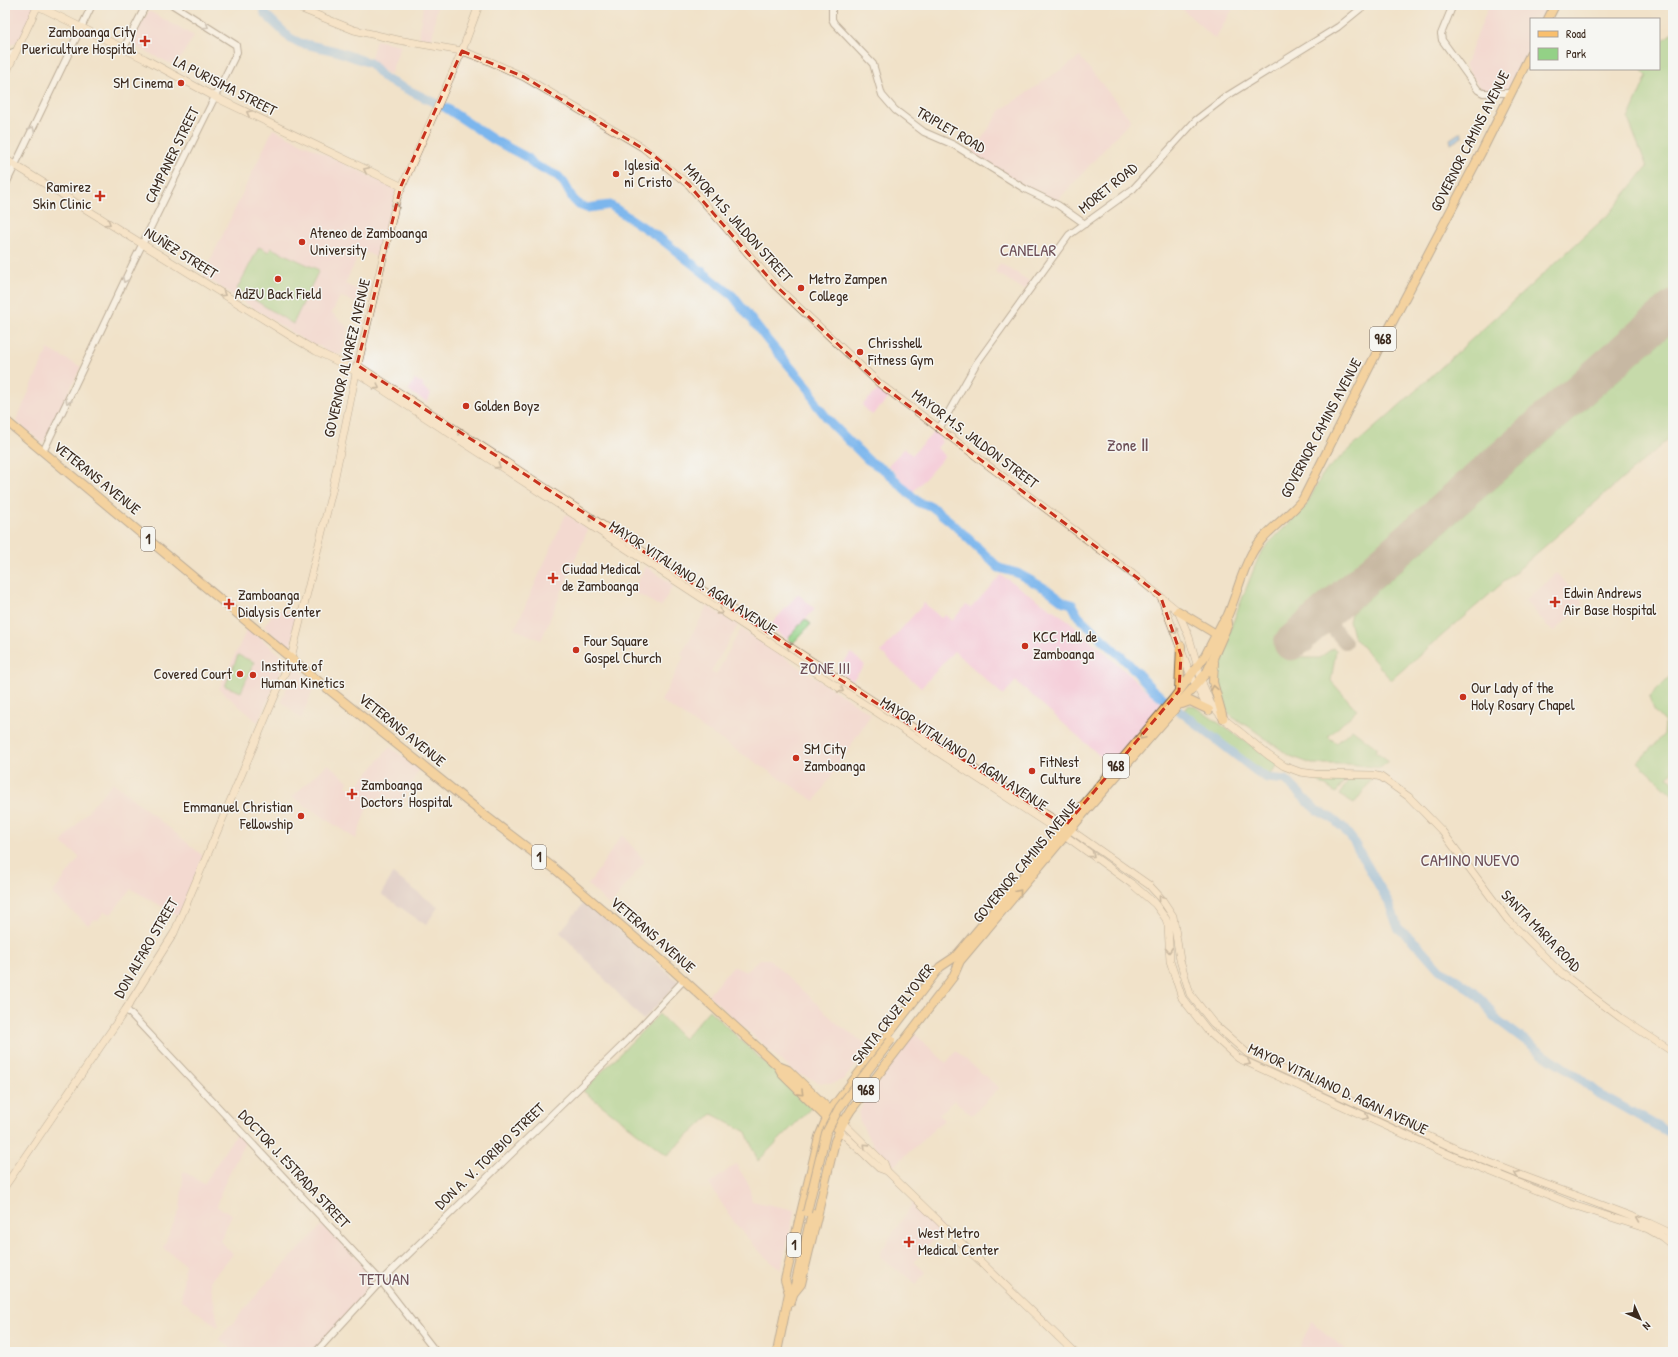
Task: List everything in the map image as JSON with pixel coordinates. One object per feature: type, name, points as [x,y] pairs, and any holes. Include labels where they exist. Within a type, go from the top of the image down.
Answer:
[{"type":"main road","name":"LA PURISIMA STREET","points":[[38,5],[124,48],[215,97],[401,186]]},
{"type":"main road","points":[[5,75],[38,5]]},
{"type":"main road","name":"MAYOR M.S. JALDON STREET","points":[[292,5],[354,30],[398,40],[462,51],[524,77],[608,125],[652,154],[689,185],[775,285],[880,384],[1178,610],[1190,637],[1198,667],[1199,683],[1209,710],[1223,718]]},
{"type":"main road","name":"GOVERNOR ALVAREZ AVENUE","points":[[291,658],[332,492],[356,373],[401,186],[440,104],[479,5]]},
{"type":"main road","points":[[1548,18],[1555,5]]},
{"type":"main road","name":"GOVERNOR CAMINS AVENUE","points":[[828,1114],[860,1070],[940,967],[957,959],[1065,831],[1198,667],[1227,617],[1252,553],[1267,534],[1296,508],[1303,499],[1530,54]]},
{"type":"main road","name":"NUÑEZ STREET","points":[[5,159],[299,342],[345,365]]},
{"type":"main road","name":"MAYOR VITALIANO D. AGAN AVENUE","points":[[345,365],[902,730],[1149,885],[1168,908],[1176,925],[1180,960],[1185,982],[1192,998],[1206,1015],[1247,1053],[1456,1148],[1518,1174],[1649,1223],[1673,1236]]},
{"type":"main road","name":"MAYOR VITALIANO D. AGAN AVENUE","points":[[358,365],[907,723],[1065,831],[1150,898],[1162,913],[1168,926],[1170,961],[1182,998],[1200,1021],[1238,1058],[1452,1156],[1576,1206],[1648,1229],[1662,1237],[1673,1246]]},
{"type":"main road","name":"VETERANS AVENUE","points":[[5,420],[291,658],[459,795],[555,869],[684,980],[778,1066],[788,1070],[828,1114]]},
{"type":"main road","points":[[478,453],[482,446]]},
{"type":"main road","points":[[569,512],[573,505]]},
{"type":"main road","name":"MAYOR M.S. JALDON STREET","points":[[1160,595],[1191,675],[1199,683],[1211,704],[1223,718],[1268,756],[1284,766],[1300,772],[1315,774],[1373,775],[1381,777],[1395,788]]},
{"type":"main road","points":[[1178,610],[1216,634]]},
{"type":"main road","name":"GOVERNOR CAMINS AVENUE","points":[[1065,831],[1115,778],[1199,683],[1207,672],[1214,658],[1228,624],[1227,617]]},
{"type":"main road","points":[[748,630],[754,623]]},
{"type":"main road","points":[[1179,691],[1180,646]]},
{"type":"main road","name":"DON ALFARO STREET","points":[[5,1186],[126,1009],[178,925],[291,658]]},
{"type":"main road","points":[[1214,658],[1213,682],[1223,718]]},
{"type":"main road","points":[[1181,704],[1190,700],[1209,710]]},
{"type":"main road","points":[[902,730],[907,723]]},
{"type":"main road","name":"SANTA MARIA ROAD","points":[[1395,788],[1409,797],[1446,835],[1508,920],[1561,973],[1621,1018],[1673,1052]]},
{"type":"main road","name":"GOVERNOR CAMINS AVENUE","points":[[841,1127],[873,1080],[953,977],[957,959]]},
{"type":"main road","name":"SANTA CRUZ FLYOVER","points":[[791,1293],[810,1213],[826,1133],[839,1108],[893,1042],[957,959]]},
{"type":"main road","points":[[1186,1005],[1192,998]]},
{"type":"main road","points":[[1200,1021],[1206,1015]]},
{"type":"main road","points":[[1231,1051],[1236,1044]]},
{"type":"main road","points":[[878,1048],[890,1058]]},
{"type":"main road","points":[[860,1070],[873,1080]]},
{"type":"main road","points":[[1294,1084],[1298,1076]]},
{"type":"main road","points":[[843,1093],[856,1103]]},
{"type":"main road","points":[[1342,1106],[1345,1098]]},
{"type":"main road","name":"1","points":[[828,1114],[841,1127],[833,1149],[801,1284],[791,1293],[785,1280],[817,1145],[828,1114]]},
{"type":"main road","points":[[841,1127],[879,1168],[887,1171],[1074,1352]]},
{"type":"main road","points":[[1404,1134],[1408,1127]]},
{"type":"main road","points":[[817,1145],[833,1149]]},
{"type":"main road","points":[[1452,1156],[1456,1148]]},
{"type":"main road","points":[[811,1171],[827,1175]]},
{"type":"main road","points":[[805,1198],[821,1201]]},
{"type":"main road","points":[[1596,1212],[1598,1204]]},
{"type":"main road","points":[[777,1352],[791,1293]]},
{"type":"street","points":[[5,186],[92,5]]},
{"type":"street","points":[[124,48],[146,5]]},
{"type":"street","name":"CAMPANER STREET","points":[[43,452],[142,245],[237,52],[237,47],[173,5]]},
{"type":"street","name":"TRIPLET ROAD","points":[[832,5],[832,19],[834,23],[871,61],[875,67],[882,95],[895,110],[924,132],[954,145],[1025,188],[1058,205],[1085,224]]},
{"type":"street","name":"MORET ROAD","points":[[939,429],[967,377],[1063,241],[1133,189],[1196,120],[1227,96],[1338,27],[1365,5]]},
{"type":"street","points":[[1453,5],[1441,34],[1442,40],[1478,90],[1483,93],[1511,93]]},
{"type":"street","points":[[5,55],[16,51]]},
{"type":"street","name":"DON A. V. TORIBIO STREET","points":[[316,1352],[381,1281],[627,1041],[684,980]]},
{"type":"street","name":"DOCTOR J. ESTRADA STREET","points":[[126,1009],[381,1281],[436,1352]]},
{"type":"highlighted area","points":[[462,51],[524,77],[652,154],[689,185],[775,285],[880,384],[1160,595],[1181,655],[1179,691],[1065,826],[357,365],[401,186]]},
{"type":"shaded area","points":[[5,5],[37,5],[20,41],[5,47]]},
{"type":"shaded area","points":[[423,5],[437,5],[432,40],[419,37]]},
{"type":"shaded area","points":[[1178,5],[1235,5],[1215,39]]},
{"type":"shaded area","points":[[1489,5],[1550,5],[1544,18],[1530,18],[1530,46],[1508,90],[1482,91],[1465,66]]},
{"type":"shaded area","points":[[149,11],[194,36],[175,66],[133,45],[131,40]]},
{"type":"shaded area","points":[[376,40],[401,45],[390,75],[370,61]]},
{"type":"shaded area","points":[[1080,57],[1131,120],[1057,201],[1036,190],[1028,189],[972,153],[1001,110]]},
{"type":"shaded area","name":"Ateneo de Zamboanga University","points":[[273,129],[397,189],[380,259],[361,250],[345,284],[368,295],[365,307],[340,296],[332,313],[348,328],[343,351],[340,355],[326,352],[320,346],[310,344],[203,276]]},
{"type":"shaded area","points":[[1000,263],[1031,282],[1025,290],[995,272]]},
{"type":"shaded area","points":[[48,349],[81,367],[43,444],[16,421]]},
{"type":"shaded area","points":[[415,379],[424,385],[422,387],[431,394],[427,402],[408,391]]},
{"type":"shaded area","points":[[880,388],[890,397],[872,415],[862,405]]},
{"type":"shaded area","points":[[935,431],[942,437],[940,440],[942,442],[937,448],[945,456],[913,492],[888,465],[905,448],[912,455]]},
{"type":"shaded area","name":"Ciudad Medical de Zamboanga","points":[[566,514],[588,529],[541,640],[515,629]]},
{"type":"shaded area","points":[[646,566],[673,585],[661,607],[632,591]]},
{"type":"shaded area","name":"Edwin Andrews Air Base Hospital","points":[[1557,573],[1584,603],[1553,632],[1525,601]]},
{"type":"shaded area","name":"KCC Mall de Zamboanga","points":[[1001,575],[1068,620],[1162,704],[1109,764],[1016,681],[1003,695],[954,651],[921,688],[881,652],[924,603],[941,618],[945,615],[952,621],[966,605],[971,608]]},
{"type":"shaded area","points":[[798,594],[815,609],[787,639],[769,627]]},
{"type":"shaded area","name":"SM City Zamboanga","points":[[707,606],[738,625],[711,672],[716,674],[741,629],[871,714],[815,801],[661,701],[684,657],[681,655]]},
{"type":"shaded area","points":[[276,610],[299,613],[290,650],[264,626]]},
{"type":"shaded area","name":"Institute of Human Kinetics","points":[[248,627],[286,660],[258,722],[219,689]]},
{"type":"shaded area","points":[[851,653],[865,665],[852,681],[837,670]]},
{"type":"shaded area","points":[[295,667],[316,683],[301,719],[281,701]]},
{"type":"shaded area","name":"Zamboanga Doctors' Hospital","points":[[390,747],[419,768],[400,812],[391,804],[392,800],[388,797],[370,799],[356,839],[292,797],[328,764],[348,781],[346,786],[353,791]]},
{"type":"shaded area","points":[[113,782],[203,856],[179,916],[131,889],[111,914],[104,912],[98,920],[94,919],[88,925],[52,894],[80,857],[61,843]]},
{"type":"shaded area","points":[[622,835],[645,861],[610,906],[588,885]]},
{"type":"shaded area","points":[[393,874],[438,907],[426,925],[381,894]]},
{"type":"shaded area","points":[[585,901],[679,982],[643,1020],[560,932]]},
{"type":"shaded area","points":[[760,959],[769,959],[839,1025],[872,1048],[843,1080],[833,1083],[822,1083],[795,1073],[708,995],[733,966],[746,972]]},
{"type":"shaded area","points":[[914,1033],[946,1063],[956,1051],[999,1088],[972,1115],[954,1100],[939,1115],[944,1120],[894,1166],[876,1148],[868,1137],[859,1119],[859,1112],[868,1093]]},
{"type":"shaded area","points":[[237,1132],[246,1140],[223,1187],[217,1207],[232,1214],[220,1241],[233,1254],[210,1281],[219,1328],[181,1300],[185,1264],[163,1248],[180,1209],[183,1171],[204,1184]]},
{"type":"shaded area","points":[[736,1164],[749,1185],[752,1201],[795,1210],[781,1270],[763,1255],[736,1225],[709,1184]]},
{"type":"shaded area","name":"West Metro Medical Center","points":[[914,1201],[943,1228],[914,1262],[925,1272],[917,1284],[880,1258],[880,1253]]},
{"type":"shaded area","points":[[324,1223],[379,1282],[314,1352],[235,1352],[219,1339],[264,1286]]},
{"type":"shaded area","points":[[1312,1322],[1348,1352],[1296,1352]]},
{"type":"green space","points":[[1673,32],[1673,287],[1280,633],[1300,658],[1319,658],[1333,648],[1336,650],[1331,681],[1357,710],[1328,737],[1337,743],[1352,729],[1377,748],[1375,751],[1389,761],[1380,768],[1350,764],[1312,764],[1290,756],[1248,726],[1232,717],[1223,706],[1218,692],[1216,665],[1259,556],[1267,545],[1306,506],[1323,473],[1391,413],[1611,212],[1647,167],[1628,119],[1647,76],[1642,70],[1660,70],[1660,43]]},
{"type":"green space","name":"AdZU Back Field","points":[[259,247],[269,252],[271,248],[319,270],[293,324],[237,289]]},
{"type":"green space","points":[[1673,332],[1673,435],[1391,680],[1353,636],[1349,621],[1351,614]]},
{"type":"green space","points":[[805,619],[811,624],[793,643],[788,638]]},
{"type":"green space","name":"Covered Court","points":[[238,655],[254,662],[241,692],[225,686]]},
{"type":"green space","points":[[1673,673],[1673,771],[1668,777],[1673,782],[1673,795],[1638,762],[1664,734],[1665,723],[1655,712],[1649,697]]},
{"type":"green space","points":[[1189,705],[1194,706],[1278,764],[1268,777],[1184,711]]},
{"type":"green space","points":[[1348,776],[1336,793],[1312,777]]},
{"type":"green space","points":[[1351,777],[1372,779],[1354,804],[1339,795]]},
{"type":"green space","points":[[709,1010],[812,1107],[758,1161],[746,1132],[712,1114],[667,1155],[583,1091],[659,1014],[684,1039]]},
{"type":"water","points":[[1459,133],[1462,133],[1462,137],[1451,144],[1450,139]]},
{"type":"waterway","points":[[263,5],[265,14],[290,38],[300,43],[336,51],[370,63],[385,79],[446,108],[494,140],[528,158],[534,165],[558,176],[564,183],[573,199],[579,205],[587,208],[610,205],[661,239],[733,296],[768,341],[810,390],[816,404],[831,423],[868,460],[886,471],[919,503],[931,506],[951,522],[999,568],[1017,573],[1048,590],[1064,602],[1072,604],[1078,616],[1129,664],[1153,690],[1256,771],[1267,778],[1286,780],[1318,811],[1332,818],[1352,839],[1389,903],[1398,928],[1417,944],[1440,970],[1450,975],[1474,992],[1484,1002],[1495,1018],[1546,1056],[1572,1072],[1596,1092],[1673,1135]]},
{"type":"taxiway","points":[[1322,616],[1345,642]]},
{"type":"taxiway","points":[[1314,623],[1297,625],[1294,630],[1295,639],[1303,647],[1307,645],[1319,618]]},
{"type":"runway","points":[[1291,643],[1673,308]]},
{"type":"place","name":"Zamboanga City Puericulture Hospital","points":[[145,41]]},
{"type":"place","name":"SM Cinema","points":[[181,83]]},
{"type":"place","name":"Iglesia ni Cristo","points":[[616,174]]},
{"type":"place","name":"Ramirez Skin Clinic","points":[[100,196]]},
{"type":"place","name":"Ateneo de Zamboanga University","points":[[302,242]]},
{"type":"place","name":"AdZU Back Field","points":[[278,279]]},
{"type":"place","name":"Metro Zampen College","points":[[801,288]]},
{"type":"place","name":"Chrisshell Fitness Gym","points":[[860,352]]},
{"type":"place","name":"Golden Boyz","points":[[466,406]]},
{"type":"place","name":"Ciudad Medical de Zamboanga","points":[[553,578]]},
{"type":"place","name":"Edwin Andrews Air Base Hospital","points":[[1555,602]]},
{"type":"place","name":"Zamboanga Dialysis Center","points":[[229,604]]},
{"type":"place","name":"KCC Mall de Zamboanga","points":[[1025,646]]},
{"type":"place","name":"Four Square Gospel Church","points":[[576,650]]},
{"type":"place","name":"Covered Court","points":[[240,674]]},
{"type":"place","name":"Institute of Human Kinetics","points":[[253,675]]},
{"type":"place","name":"Our Lady of the Holy Rosary Chapel","points":[[1463,697]]},
{"type":"place","name":"SM City Zamboanga","points":[[796,758]]},
{"type":"place","name":"FitNest Culture","points":[[1032,771]]},
{"type":"place","name":"Zamboanga Doctors' Hospital","points":[[352,794]]},
{"type":"place","name":"Emmanuel Christian Fellowship","points":[[301,816]]},
{"type":"place","name":"West Metro Medical Center","points":[[909,1242]]},
{"type":"district","name":"CANELAR","points":[[1028,250]]},
{"type":"district","name":"Zone Ⅱ","points":[[1128,445]]},
{"type":"district","name":"ZONE III","points":[[825,668]]},
{"type":"district","name":"CAMINO NUEVO","points":[[1470,860]]},
{"type":"district","name":"TETUAN","points":[[384,1279]]}]
